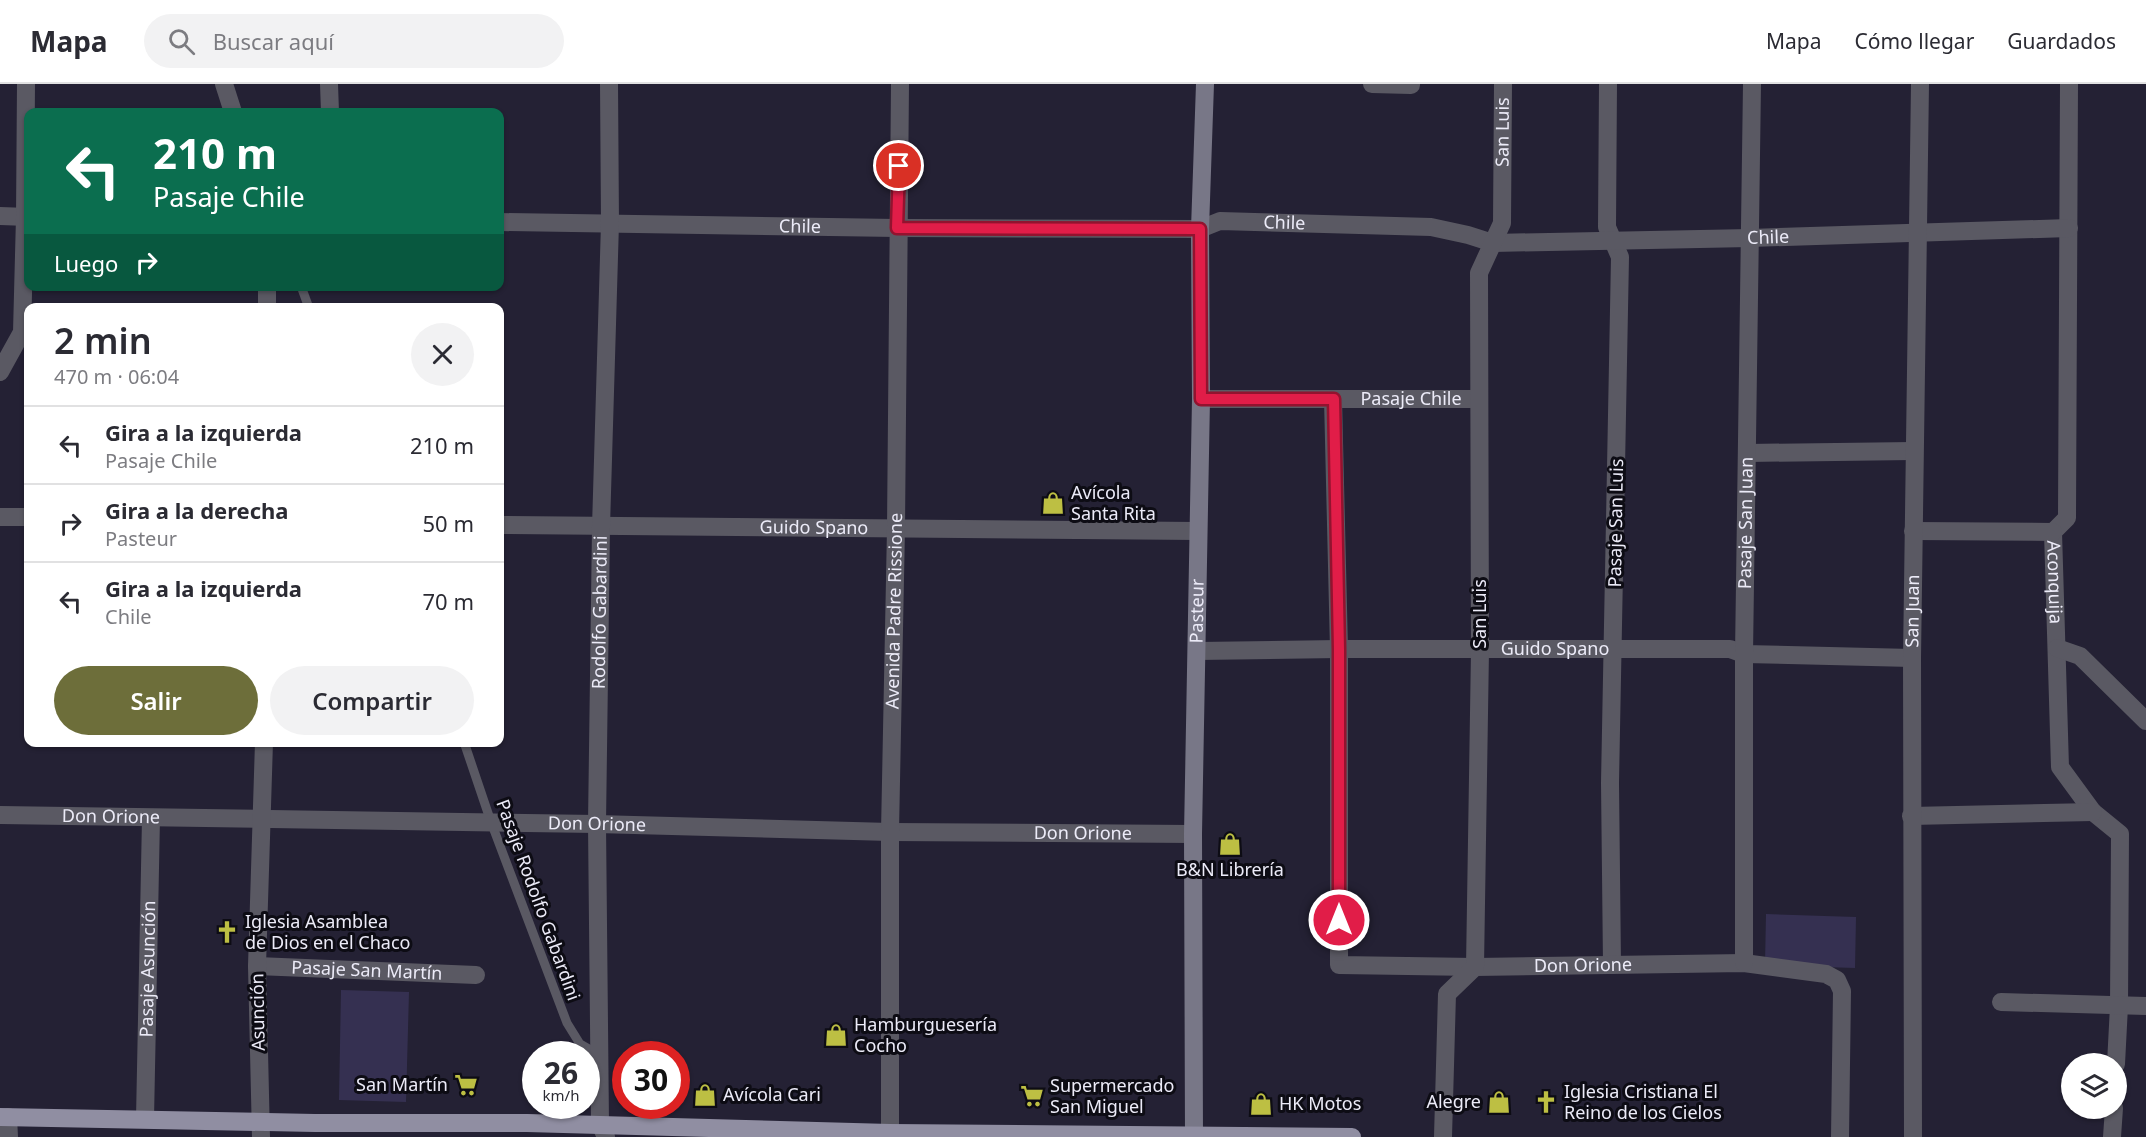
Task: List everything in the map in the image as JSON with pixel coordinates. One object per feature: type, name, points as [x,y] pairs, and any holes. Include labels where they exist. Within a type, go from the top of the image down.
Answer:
[{"type":"main road","points":[[4,1117],[145,1119],[261,1130],[603,1130],[890,1135],[1352,1137]]},
{"type":"street","points":[[26,84],[26,108]]},
{"type":"street","points":[[224,84],[232,108]]},
{"type":"street","points":[[329,84],[330,108]]},
{"type":"street","name":"Rodolfo Gabardini","points":[[600,1041],[597,824],[601,527],[610,223],[609,84]]},
{"type":"street","name":"Avenida Padre Rissione","points":[[890,1135],[890,832],[896,528],[900,84]]},
{"type":"street","name":"Pasteur","points":[[1194,1136],[1193,834],[1201,399],[1200,229],[1205,84]]},
{"type":"street","points":[[1372,84],[1411,85]]},
{"type":"street","name":"San Luis","points":[[1475,967],[1480,650],[1479,273],[1502,224],[1503,84]]},
{"type":"street","name":"Pasaje San Luis","points":[[1608,84],[1607,227],[1620,257],[1610,783],[1612,965]]},
{"type":"street","name":"Pasaje San Juan","points":[[1744,963],[1744,654],[1752,84]]},
{"type":"street","name":"San Juan","points":[[1913,1137],[1911,816],[1913,451],[1920,84]]},
{"type":"street","name":"Aconquija","points":[[2069,84],[2067,518],[2053,532],[2060,767],[2093,812],[2120,834],[2117,1053]]},
{"type":"street","points":[[0,216],[24,217]]},
{"type":"street","name":"Chile","points":[[504,222],[897,228],[1200,229],[1220,222],[1431,227],[1492,243],[2069,228]]},
{"type":"street","points":[[0,372],[22,332],[24,286]]},
{"type":"street","name":"Pasaje Chile","points":[[1201,399],[1478,399]]},
{"type":"street","points":[[1334,399],[1339,649]]},
{"type":"street","points":[[1748,453],[1913,451]]},
{"type":"street","points":[[0,517],[24,517]]},
{"type":"street","name":"Guido Spano","points":[[504,525],[1198,531]]},
{"type":"street","points":[[1913,531],[2053,532]]},
{"type":"street","points":[[2058,648],[2080,656],[2146,721]]},
{"type":"street","name":"Don Orione","points":[[1339,649],[1339,965],[1475,967],[1744,963],[1826,974],[1837,980],[1842,991],[1840,1137]]},
{"type":"street","name":"Guido Spano","points":[[1198,651],[1730,649],[1744,654],[1912,658]]},
{"type":"street","name":"Asunción","points":[[261,1130],[256,966],[264,747]]},
{"type":"street","points":[[1911,816],[2093,812]]},
{"type":"street","name":"Don Orione","points":[[0,815],[597,824],[890,832],[1193,834]]},
{"type":"street","name":"Pasaje Asunción","points":[[145,1119],[152,818]]},
{"type":"street","name":"Pasaje San Martín","points":[[256,966],[476,975]]},
{"type":"street","points":[[1443,1137],[1447,994],[1475,967]]},
{"type":"street","points":[[2001,1002],[2146,1006]]},
{"type":"street","name":"Rodolfo Gabardini","points":[[600,1055],[603,1130]]},
{"type":"street","points":[[4,1117],[9,1137]]},
{"type":"street","points":[[2112,1137],[2113,1119]]},
{"type":"lane","name":"Pasaje Rodolfo Gabardini","points":[[466,747],[491,822],[567,1023],[578,1041]]},
{"type":"shaded area","points":[[1766,914],[1856,917],[1855,968],[1765,965]]},
{"type":"shaded area","points":[[341,990],[409,992],[406,1102],[339,1100]]},
{"type":"place","name":"Avícola Santa Rita","points":[[1053,503]]},
{"type":"place","name":"B&N Librería","points":[[1230,844]]},
{"type":"place","name":"Iglesia Asamblea de Dios en el Chaco","points":[[227,932]]},
{"type":"place","name":"Hamburguesería Cocho","points":[[836,1035]]},
{"type":"place","name":"San Martín","points":[[466,1085]]},
{"type":"place","name":"Avícola Cari","points":[[705,1095]]},
{"type":"place","name":"Supermercado San Miguel","points":[[1032,1096]]},
{"type":"place","name":"Alegre","points":[[1499,1102]]},
{"type":"place","name":"Iglesia Cristiana El Reino de los Cielos","points":[[1546,1102]]},
{"type":"place","name":"HK Motos","points":[[1261,1104]]},
{"type":"route","points":[[899,166],[897,228],[1200,229],[1201,399],[1334,399],[1339,649],[1339,920]]}]
